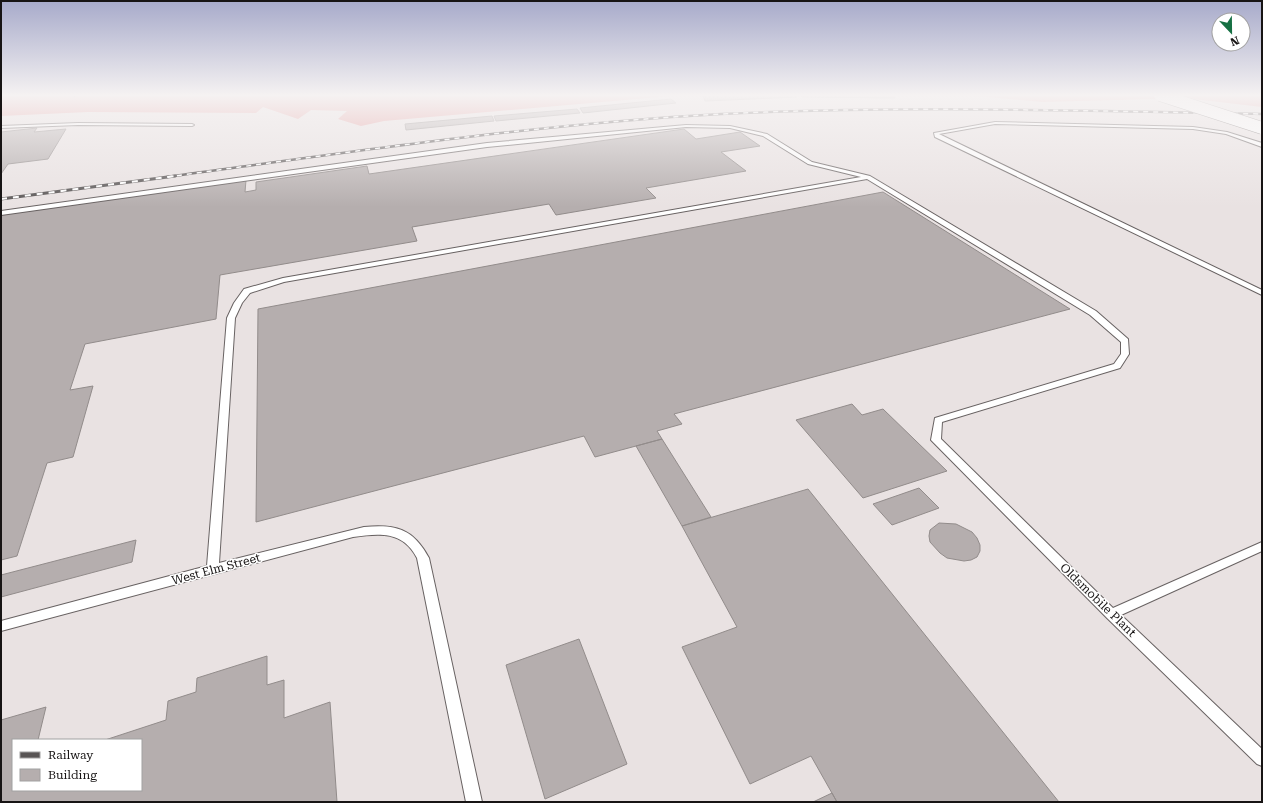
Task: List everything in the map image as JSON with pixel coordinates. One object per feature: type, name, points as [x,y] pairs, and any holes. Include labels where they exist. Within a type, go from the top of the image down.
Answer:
[{"type":"lane","points":[[1,213],[487,145],[618,132]]},
{"type":"lane","points":[[754,132],[765,135],[810,163],[868,177]]},
{"type":"lane","points":[[939,132],[936,133],[937,136],[1262,294]]},
{"type":"lane","points":[[1224,132],[1262,145]]},
{"type":"lane","points":[[213,569],[231,318],[238,303],[247,291],[283,280],[868,177]]},
{"type":"lane","name":"Oldsmobile Plant","points":[[868,177],[1092,313],[1125,341],[1125,354],[1117,366],[938,420],[936,440],[1112,614],[1262,759]]},
{"type":"lane","name":"West Elm Street","points":[[1,626],[353,533],[377,530],[388,531],[407,537],[417,547],[423,558],[474,802]]},
{"type":"lane","points":[[1112,614],[1262,546]]},
{"type":"building","points":[[1,132],[64,132],[48,159],[8,164],[1,174]]},
{"type":"building","points":[[660,132],[688,132],[696,139],[741,132],[760,146],[721,152],[746,171],[646,188],[656,198],[556,215],[549,204],[412,227],[417,241],[220,275],[216,319],[85,344],[70,390],[93,386],[73,457],[47,463],[17,556],[1,560],[1,214],[246,180],[245,192],[256,190],[256,182],[367,166],[369,174]]},
{"type":"building","points":[[883,192],[1070,309],[674,414],[682,424],[657,431],[662,439],[595,457],[584,436],[256,522],[258,309]]},
{"type":"building","points":[[852,404],[862,415],[883,409],[947,471],[863,498],[796,420]]},
{"type":"building","points":[[662,439],[711,517],[682,526],[636,446]]},
{"type":"building","points":[[919,488],[939,508],[892,525],[873,504]]},
{"type":"building","points":[[808,489],[1059,802],[837,802],[811,756],[750,784],[682,647],[737,627],[682,526]]},
{"type":"building","points":[[939,523],[956,524],[972,532],[980,545],[980,551],[977,557],[964,561],[947,558],[940,553],[930,542],[929,536],[930,530]]},
{"type":"building","points":[[136,540],[132,562],[1,597],[1,575]]},
{"type":"building","points":[[579,639],[627,764],[545,799],[506,665]]},
{"type":"building","points":[[267,656],[267,685],[284,680],[284,718],[330,702],[337,802],[1,802],[1,720],[46,707],[38,739],[12,739],[12,791],[142,791],[142,739],[108,739],[166,720],[168,701],[196,692],[197,678]]},
{"type":"building","points":[[832,793],[837,802],[813,802]]},
{"type":"railway","points":[[167,177],[509,132]]},
{"type":"railway","points":[[1,199],[175,176]]}]
